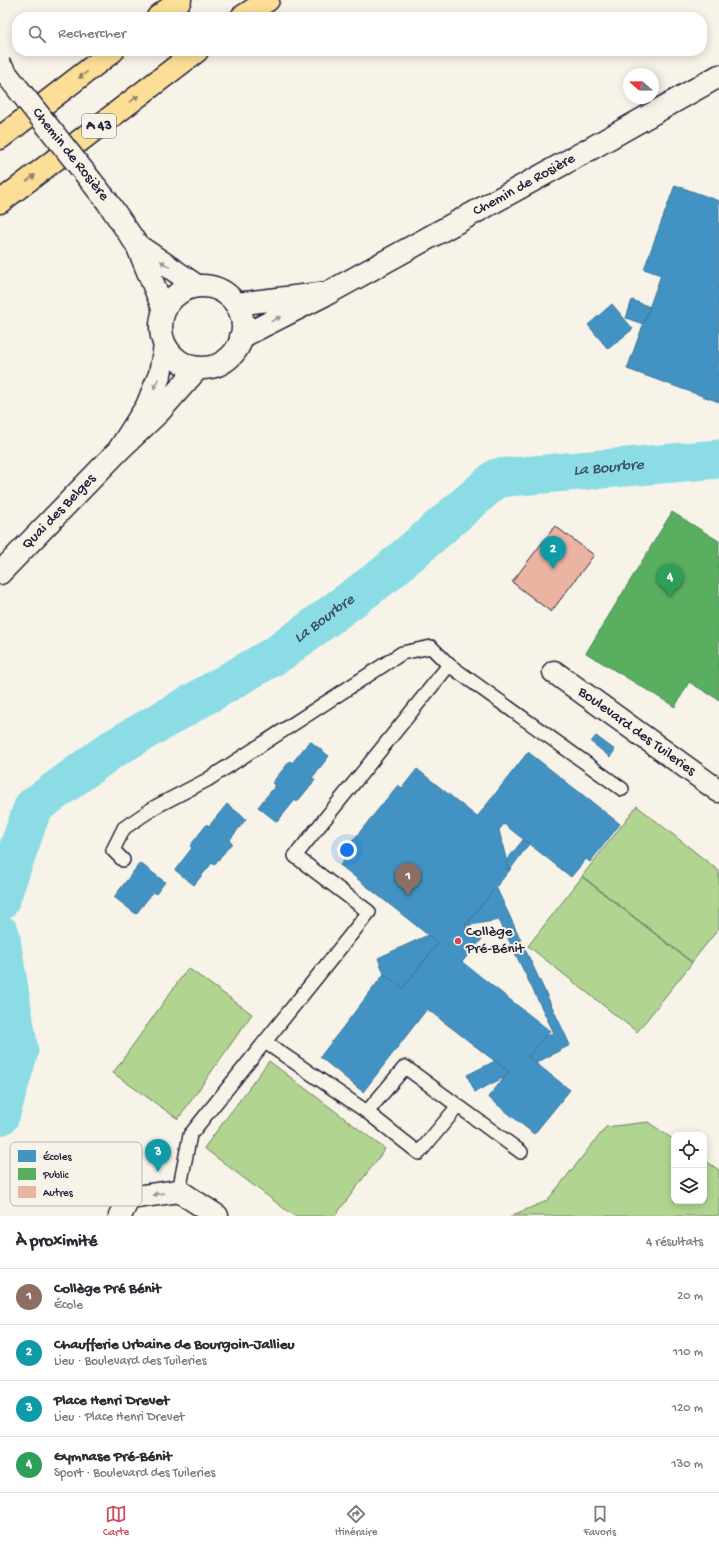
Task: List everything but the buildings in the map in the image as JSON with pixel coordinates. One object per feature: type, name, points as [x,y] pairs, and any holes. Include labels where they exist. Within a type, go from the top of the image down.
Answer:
[{"type":"highway","points":[[164,12],[180,0]]},
{"type":"highway","points":[[250,12],[268,0]]},
{"type":"highway","points":[[0,138],[107,56]]},
{"type":"highway","name":"A 43","points":[[0,202],[190,56]]},
{"type":"street","name":"Chemin de Rosière","points":[[0,66],[107,201],[137,245],[164,310]]},
{"type":"street","name":"Chemin de Rosière","points":[[241,337],[328,293],[590,149],[719,76]]},
{"type":"street","name":"Chemin de Rosière","points":[[137,245],[197,286]]},
{"type":"street","points":[[197,286],[208,286],[219,290],[236,304],[241,314],[243,326],[241,337],[237,348],[230,357],[220,364],[209,368],[198,368],[185,365],[173,357],[165,346],[161,334],[161,322],[164,310],[172,298],[184,290],[197,286]]},
{"type":"street","name":"Chemin de Rosière","points":[[236,304],[328,293]]},
{"type":"street","name":"Quai des Belges","points":[[119,450],[146,406],[160,374],[165,346]]},
{"type":"street","name":"Quai des Belges","points":[[2,568],[119,450],[159,412],[198,368]]},
{"type":"street","name":"Boulevard des Tuileries","points":[[554,672],[719,791]]},
{"type":"street","points":[[142,1196],[179,1191],[217,1216]]},
{"type":"street","points":[[120,1216],[125,1206]]},
{"type":"lane","points":[[123,860],[113,850],[124,828],[155,807],[207,780],[402,653],[431,647],[449,664],[622,789]]},
{"type":"lane","points":[[179,1191],[190,1135],[369,912],[296,856],[449,664]]},
{"type":"lane","points":[[264,1042],[367,1112],[420,1153],[458,1106]]},
{"type":"lane","points":[[367,1112],[405,1067],[521,1152]]},
{"type":"green space","points":[[637,806],[719,871],[719,928],[692,962],[582,876]]},
{"type":"green space","points":[[582,877],[692,963],[637,1032],[528,946]]},
{"type":"green space","points":[[188,968],[252,1014],[178,1119],[113,1073]]},
{"type":"green space","points":[[269,1061],[385,1149],[335,1216],[294,1216],[204,1148]]},
{"type":"green space","points":[[648,1122],[671,1138],[671,1204],[707,1204],[707,1162],[719,1170],[719,1216],[510,1216],[547,1201],[606,1127]]},
{"type":"waterway","name":"La Bourbre","points":[[0,901],[33,807],[111,750],[279,653],[386,574],[497,478],[719,459]]},
{"type":"waterway","name":"La Bourbre","points":[[0,934],[19,1051],[0,1116]]},
{"type":"place","name":"Chaufferie Urbaine de Bourgoin-Jallieu","points":[[553,569]]},
{"type":"place","name":"Gymnase Pré-Bénit","points":[[670,597]]},
{"type":"place","name":"Collège Pré Bénit","points":[[408,896]]},
{"type":"place","name":"Collège Pré-Bénit","points":[[458,941]]},
{"type":"place","name":"Place Henri Drevet","points":[[158,1172]]}]
